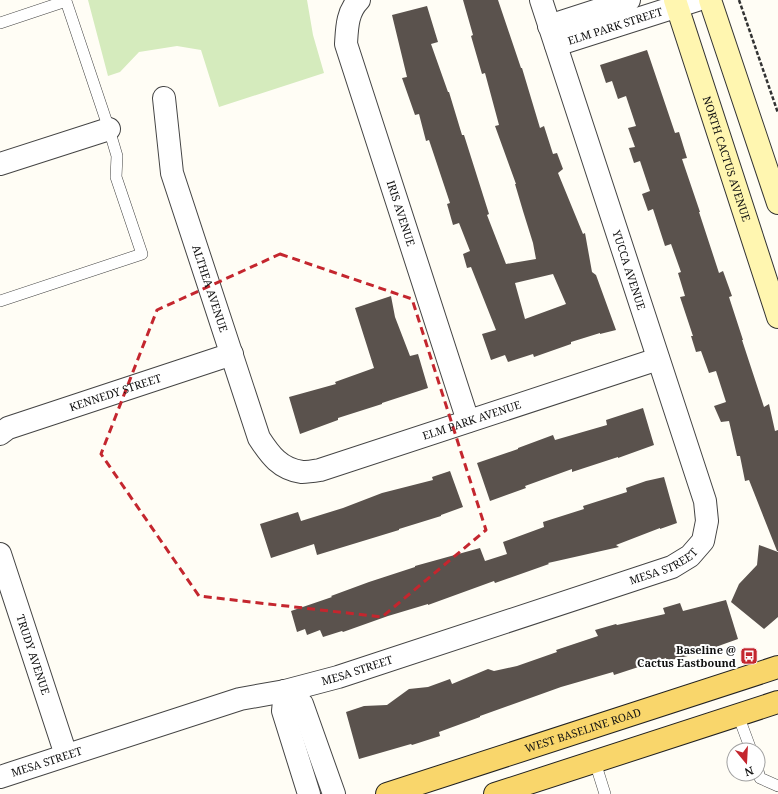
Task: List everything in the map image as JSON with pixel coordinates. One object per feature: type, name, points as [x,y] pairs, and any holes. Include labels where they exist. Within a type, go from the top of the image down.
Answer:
[{"type":"main road","points":[[710,0],[768,162],[778,203]]},
{"type":"main road","name":"NORTH CACTUS AVENUE","points":[[683,2],[778,318]]},
{"type":"main road","name":"WEST BASELINE ROAD","points":[[388,794],[778,667]]},
{"type":"main road","points":[[495,794],[778,702]]},
{"type":"street","name":"YUCCA AVENUE","points":[[541,0],[705,501],[707,521],[703,541]]},
{"type":"street","name":"ELM PARK STREET","points":[[553,36],[629,0]]},
{"type":"street","name":"ELM PARK STREET","points":[[553,36],[683,2]]},
{"type":"street","name":"IRIS AVENUE","points":[[357,3],[348,22],[346,44],[468,421]]},
{"type":"street","name":"ALTHEA AVENUE","points":[[164,98],[172,173],[259,438],[270,455],[285,467]]},
{"type":"street","points":[[0,164],[109,129]]},
{"type":"street","name":"KENNEDY STREET","points":[[0,434],[8,428],[232,354]]},
{"type":"street","name":"ELM PARK AVENUE","points":[[285,467],[302,472],[320,470],[658,359]]},
{"type":"street","name":"MESA STREET","points":[[0,777],[240,699],[285,691],[338,677],[672,567],[690,556],[703,541]]},
{"type":"street","name":"TRUDY AVENUE","points":[[0,554],[66,755]]},
{"type":"street","points":[[285,691],[283,711],[309,794]]},
{"type":"street","points":[[285,691],[302,704],[334,794]]},
{"type":"lane","points":[[0,23],[66,1],[109,129],[117,156],[116,177],[142,254],[0,301]]},
{"type":"lane","points":[[738,715],[748,742]]},
{"type":"lane","points":[[594,762],[605,794]]},
{"type":"lane","points":[[766,781],[778,786]]},
{"type":"path","points":[[739,0],[778,113]]},
{"type":"highlighted area","points":[[280,254],[412,299],[486,530],[382,617],[199,596],[101,454],[157,310]]},
{"type":"green space","points":[[88,0],[307,0],[313,35],[324,73],[219,107],[201,50],[177,46],[139,52],[120,72],[108,76]]},
{"type":"building","points":[[463,0],[498,0],[522,68],[540,128],[544,126],[553,154],[557,153],[563,169],[558,173],[583,234],[585,233],[592,272],[596,275],[616,330],[600,333],[571,342],[571,344],[534,357],[533,354],[508,362],[505,355],[491,360],[482,334],[496,330],[471,267],[467,268],[463,254],[470,251],[459,223],[453,225],[447,204],[450,203],[429,140],[426,141],[419,114],[415,115],[402,78],[407,77],[392,15],[427,6],[438,42],[431,44],[449,92],[462,135],[464,135],[489,214],[487,215],[506,264],[536,259],[533,243],[516,184],[495,126],[499,125],[485,73],[482,74],[471,36],[473,35]],"holes":[[[553,274],[566,304],[525,319],[515,283]]]},
{"type":"building","points":[[647,50],[675,133],[679,132],[687,158],[682,159],[719,273],[723,271],[732,296],[729,297],[764,407],[769,404],[775,431],[778,430],[778,551],[749,480],[745,481],[740,456],[737,456],[729,421],[721,422],[714,406],[726,402],[716,371],[709,373],[701,351],[696,352],[691,336],[693,336],[680,297],[685,296],[678,273],[681,272],[671,244],[665,246],[653,209],[648,211],[642,194],[650,191],[640,161],[634,163],[629,148],[635,147],[628,128],[636,126],[626,96],[618,99],[612,81],[606,83],[600,65]]},
{"type":"building","points":[[391,296],[395,317],[410,356],[418,354],[428,388],[338,418],[338,420],[300,434],[289,397],[336,384],[335,382],[374,368],[355,308]]},
{"type":"building","points":[[643,408],[654,445],[572,472],[572,469],[525,486],[526,488],[490,501],[477,463],[553,435],[555,440],[607,425],[606,420]]},
{"type":"building","points":[[450,471],[463,507],[399,530],[317,555],[314,544],[271,558],[260,524],[298,512],[301,521],[343,508],[382,493],[433,480],[432,477]]},
{"type":"building","points":[[664,477],[677,523],[616,545],[619,547],[548,563],[549,564],[495,583],[494,581],[428,605],[388,616],[343,632],[342,631],[323,637],[320,630],[307,635],[305,629],[297,632],[291,611],[415,566],[480,548],[485,561],[507,554],[503,542],[544,527],[543,522],[584,509],[583,506],[627,492],[626,488]]},
{"type":"building","points":[[759,545],[778,552],[778,617],[764,629],[731,602],[739,584],[757,565]]},
{"type":"building","points":[[726,600],[738,639],[696,654],[667,661],[666,658],[614,675],[613,672],[561,687],[439,732],[440,736],[359,759],[346,712],[364,706],[387,705],[409,689],[428,687],[450,679],[452,684],[488,669],[494,671],[517,666],[557,652],[556,650],[598,636],[595,630],[665,614],[663,608],[680,603],[683,611]]},
{"type":"place","name":"Baseline @ Cactus Eastbound","points":[[749,656]]}]
